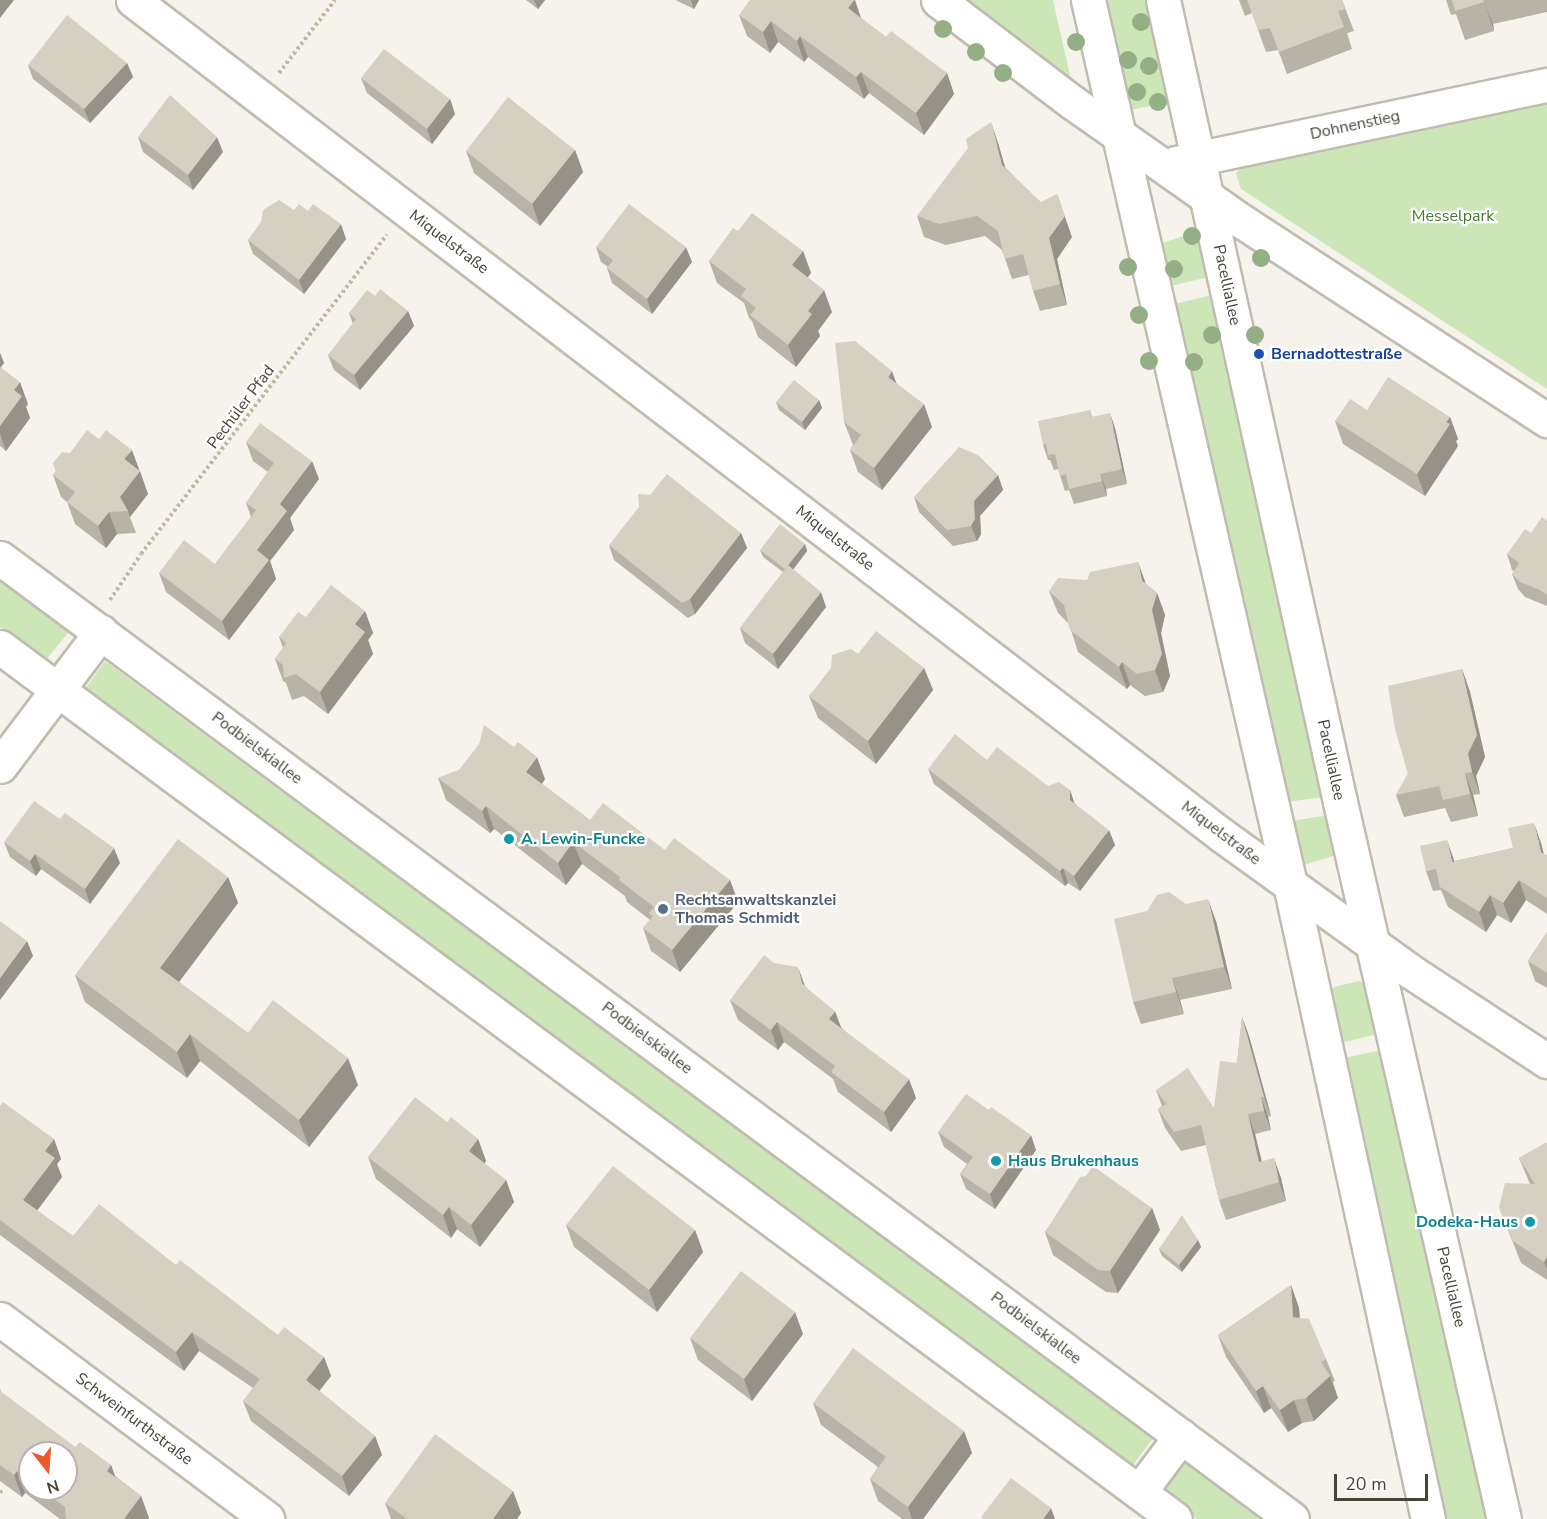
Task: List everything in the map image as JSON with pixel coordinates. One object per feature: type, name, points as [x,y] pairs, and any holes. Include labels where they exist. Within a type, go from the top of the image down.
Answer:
[{"type":"street","name":"Miquelstraße","points":[[133,0],[1290,884],[1373,944],[1547,1061]]},
{"type":"street","points":[[938,0],[1119,135],[1208,198],[1547,420]]},
{"type":"street","points":[[1088,0],[1290,884],[1428,1519]]},
{"type":"street","name":"Pacelliallee","points":[[1163,0],[1373,944],[1504,1519]]},
{"type":"street","name":"Dohnenstieg","points":[[1163,166],[1547,85]]},
{"type":"street","name":"Podbielskiallee","points":[[0,558],[104,618],[1292,1519]]},
{"type":"street","points":[[0,766],[58,690],[104,618]]},
{"type":"street","points":[[0,647],[1175,1519]]},
{"type":"street","name":"Schweinfurthstraße","points":[[0,1320],[267,1519]]},
{"type":"street","points":[[1139,1492],[1181,1436]]},
{"type":"path","points":[[274,78],[335,0]]},
{"type":"path","name":"Pechüler Pfad","points":[[104,618],[141,554],[395,225]]},
{"type":"green space","points":[[963,0],[1053,0],[1072,84]]},
{"type":"green space","points":[[1106,0],[1145,0],[1168,102],[1131,110]]},
{"type":"green space","name":"Messelpark","points":[[1547,100],[1547,389],[1241,189],[1236,173],[1244,164]]},
{"type":"green space","points":[[1192,233],[1199,239],[1208,277],[1171,286],[1163,243]]},
{"type":"green space","points":[[1212,295],[1325,797],[1286,802],[1174,304]]},
{"type":"green space","points":[[0,581],[69,632],[45,661],[0,627]]},
{"type":"green space","points":[[105,661],[1154,1437],[1133,1465],[85,689]]},
{"type":"green space","points":[[1329,815],[1336,855],[1304,865],[1291,821]]},
{"type":"green space","points":[[1359,981],[1365,983],[1378,1034],[1341,1043],[1329,993],[1334,987]]},
{"type":"green space","points":[[1382,1050],[1487,1519],[1447,1519],[1344,1058]]},
{"type":"green space","points":[[1181,1455],[1268,1519],[1197,1519],[1158,1490]]},
{"type":"building","points":[[750,0],[854,0],[848,8],[886,37],[891,31],[947,73],[916,113],[861,72],[856,77],[800,36],[797,41],[771,21],[763,32],[739,15]]},
{"type":"building","points":[[1247,0],[1342,0],[1346,9],[1338,11],[1344,27],[1279,52],[1270,28],[1258,30]]},
{"type":"building","points":[[1452,0],[1483,0],[1484,2],[1455,11]]},
{"type":"building","points":[[67,15],[127,63],[84,109],[28,65]]},
{"type":"building","points":[[384,49],[450,99],[427,129],[361,78]]},
{"type":"building","points":[[170,95],[217,137],[188,175],[138,137]]},
{"type":"building","points":[[508,97],[575,150],[532,204],[466,151]]},
{"type":"building","points":[[991,122],[1002,165],[1041,202],[1057,194],[1065,216],[1049,238],[1060,284],[1033,291],[1023,254],[1005,259],[998,231],[977,216],[939,224],[917,216],[968,148],[966,139]]},
{"type":"building","points":[[279,200],[294,210],[299,204],[308,211],[313,204],[341,224],[299,280],[248,240],[261,222],[263,210]]},
{"type":"building","points":[[629,204],[686,247],[647,299],[607,268],[613,260],[596,247]]},
{"type":"building","points":[[752,213],[803,251],[792,265],[824,290],[808,311],[812,314],[788,345],[750,315],[756,308],[741,296],[746,289],[709,261],[733,228],[738,231]]},
{"type":"building","points":[[380,289],[408,311],[354,375],[328,355],[356,319],[349,313],[367,290],[375,296]]},
{"type":"building","points":[[855,341],[892,371],[888,377],[924,404],[874,468],[850,450],[861,435],[844,422],[835,343]]},
{"type":"building","points":[[0,367],[20,382],[14,390],[22,396],[0,426]]},
{"type":"building","points":[[1388,377],[1450,417],[1446,422],[1450,424],[1417,474],[1335,421],[1350,399],[1367,410]]},
{"type":"building","points":[[794,380],[819,400],[802,422],[776,402]]},
{"type":"building","points":[[1090,410],[1091,417],[1110,413],[1122,469],[1100,474],[1102,481],[1069,489],[1066,474],[1060,476],[1055,454],[1048,455],[1046,444],[1043,445],[1038,421]]},
{"type":"building","points":[[260,423],[312,461],[280,504],[287,511],[257,550],[269,560],[222,621],[159,573],[184,540],[215,564],[256,510],[246,503],[274,463],[246,442]]},
{"type":"building","points":[[87,430],[99,439],[106,430],[132,450],[124,459],[140,471],[120,497],[128,511],[109,512],[98,526],[67,502],[75,492],[53,475],[56,470],[53,463],[62,452],[70,453]]},
{"type":"building","points":[[959,447],[978,455],[998,475],[974,501],[975,519],[971,526],[947,530],[914,497]]},
{"type":"building","points":[[667,474],[741,533],[690,599],[682,603],[609,545],[639,507],[638,494],[650,495]]},
{"type":"building","points":[[1542,517],[1547,521],[1547,595],[1520,582],[1512,574],[1519,563],[1507,554],[1525,529],[1531,533]]},
{"type":"building","points":[[780,524],[805,544],[785,569],[760,550]]},
{"type":"building","points":[[1138,562],[1142,581],[1157,593],[1152,610],[1162,654],[1155,670],[1137,674],[1122,662],[1119,667],[1070,630],[1064,605],[1049,591],[1058,578],[1087,580],[1090,572]]},
{"type":"building","points":[[788,565],[821,592],[773,654],[740,628]]},
{"type":"building","points":[[331,585],[365,611],[355,624],[365,632],[320,692],[296,674],[284,678],[283,665],[275,659],[286,643],[279,637],[298,612],[306,617]]},
{"type":"building","points":[[876,631],[924,668],[868,741],[809,696],[831,668],[832,655],[851,649],[858,654]]},
{"type":"building","points":[[1462,669],[1477,735],[1468,754],[1472,772],[1465,773],[1470,794],[1443,800],[1439,786],[1396,795],[1408,774],[1395,729],[1388,686]]},
{"type":"building","points":[[484,725],[514,747],[518,742],[537,757],[526,772],[590,820],[603,803],[665,850],[674,838],[730,880],[672,950],[643,928],[653,916],[649,913],[654,907],[619,880],[620,877],[573,842],[558,863],[486,806],[482,811],[438,778],[459,770],[479,744]]},
{"type":"building","points":[[955,734],[987,760],[997,747],[1048,786],[1059,782],[1070,790],[1070,800],[1109,830],[1074,876],[1063,868],[1060,871],[928,769]]},
{"type":"building","points":[[34,801],[60,819],[65,813],[114,848],[85,889],[35,854],[30,861],[4,842]]},
{"type":"building","points":[[1534,823],[1541,852],[1547,856],[1547,898],[1519,880],[1503,903],[1490,895],[1479,912],[1440,887],[1436,869],[1426,871],[1420,846],[1447,840],[1452,862],[1513,848],[1508,828]]},
{"type":"building","points":[[178,839],[228,877],[160,968],[248,1033],[273,1000],[348,1058],[299,1120],[190,1034],[177,1052],[75,975]]},
{"type":"building","points":[[1169,892],[1186,904],[1208,899],[1224,967],[1172,978],[1176,992],[1133,1002],[1114,919],[1147,911],[1157,895]]},
{"type":"building","points":[[0,921],[27,941],[0,978]]},
{"type":"building","points":[[1547,932],[1547,973],[1528,961]]},
{"type":"building","points":[[764,955],[774,963],[798,967],[802,984],[835,1011],[829,1019],[909,1079],[884,1112],[831,1072],[835,1066],[777,1022],[771,1030],[730,1000]]},
{"type":"building","points":[[1242,1017],[1264,1097],[1261,1097],[1264,1111],[1248,1114],[1259,1162],[1274,1158],[1279,1182],[1219,1200],[1201,1125],[1174,1132],[1158,1109],[1166,1104],[1156,1090],[1188,1068],[1214,1108],[1220,1061],[1237,1063]]},
{"type":"building","name":"Haus Brukenhaus","points":[[966,1094],[989,1110],[991,1107],[1031,1135],[990,1194],[960,1174],[973,1157],[938,1132]]},
{"type":"building","points":[[415,1097],[447,1122],[451,1117],[478,1139],[469,1151],[506,1180],[471,1225],[449,1207],[443,1215],[368,1157]]},
{"type":"building","points":[[3,1102],[54,1139],[45,1151],[55,1158],[23,1200],[73,1236],[99,1204],[176,1265],[180,1260],[278,1335],[284,1327],[324,1357],[306,1380],[375,1436],[342,1476],[243,1401],[260,1379],[192,1332],[176,1352],[0,1220],[0,1106]]},
{"type":"building","name":"Dodeka-Haus","points":[[1547,1143],[1547,1257],[1544,1262],[1513,1241],[1499,1207],[1505,1183],[1535,1184],[1519,1158]]},
{"type":"building","points":[[613,1166],[695,1230],[649,1290],[566,1225]]},
{"type":"building","points":[[1093,1166],[1152,1208],[1110,1271],[1098,1270],[1045,1232],[1080,1177],[1086,1176]]},
{"type":"building","points":[[1182,1215],[1198,1240],[1179,1265],[1159,1249]]},
{"type":"building","points":[[741,1271],[795,1312],[744,1379],[690,1338]]},
{"type":"building","points":[[1291,1285],[1293,1317],[1309,1319],[1326,1359],[1321,1362],[1330,1376],[1306,1398],[1294,1400],[1280,1410],[1263,1386],[1256,1391],[1218,1335]]},
{"type":"building","points":[[853,1348],[964,1431],[908,1507],[870,1479],[886,1457],[813,1403]]},
{"type":"building","points":[[0,1391],[67,1441],[18,1441],[18,1472],[14,1475],[0,1465]]},
{"type":"building","points":[[435,1434],[513,1491],[493,1519],[407,1519],[385,1503]]},
{"type":"building","points":[[80,1442],[111,1465],[107,1471],[141,1496],[124,1519],[66,1519],[65,1507],[57,1501],[78,1501],[78,1444]]},
{"type":"building","points":[[1011,1478],[1051,1508],[1043,1519],[984,1519],[981,1517]]},
{"type":"place","name":"Bernadottestraße","points":[[1259,354]]},
{"type":"place","name":"A. Lewin-Funcke","points":[[509,839]]},
{"type":"place","name":"Rechtsanwaltskanzlei Thomas Schmidt","points":[[663,909]]},
{"type":"place","name":"Haus Brukenhaus","points":[[996,1161]]},
{"type":"place","name":"Dodeka-Haus","points":[[1530,1222]]}]
